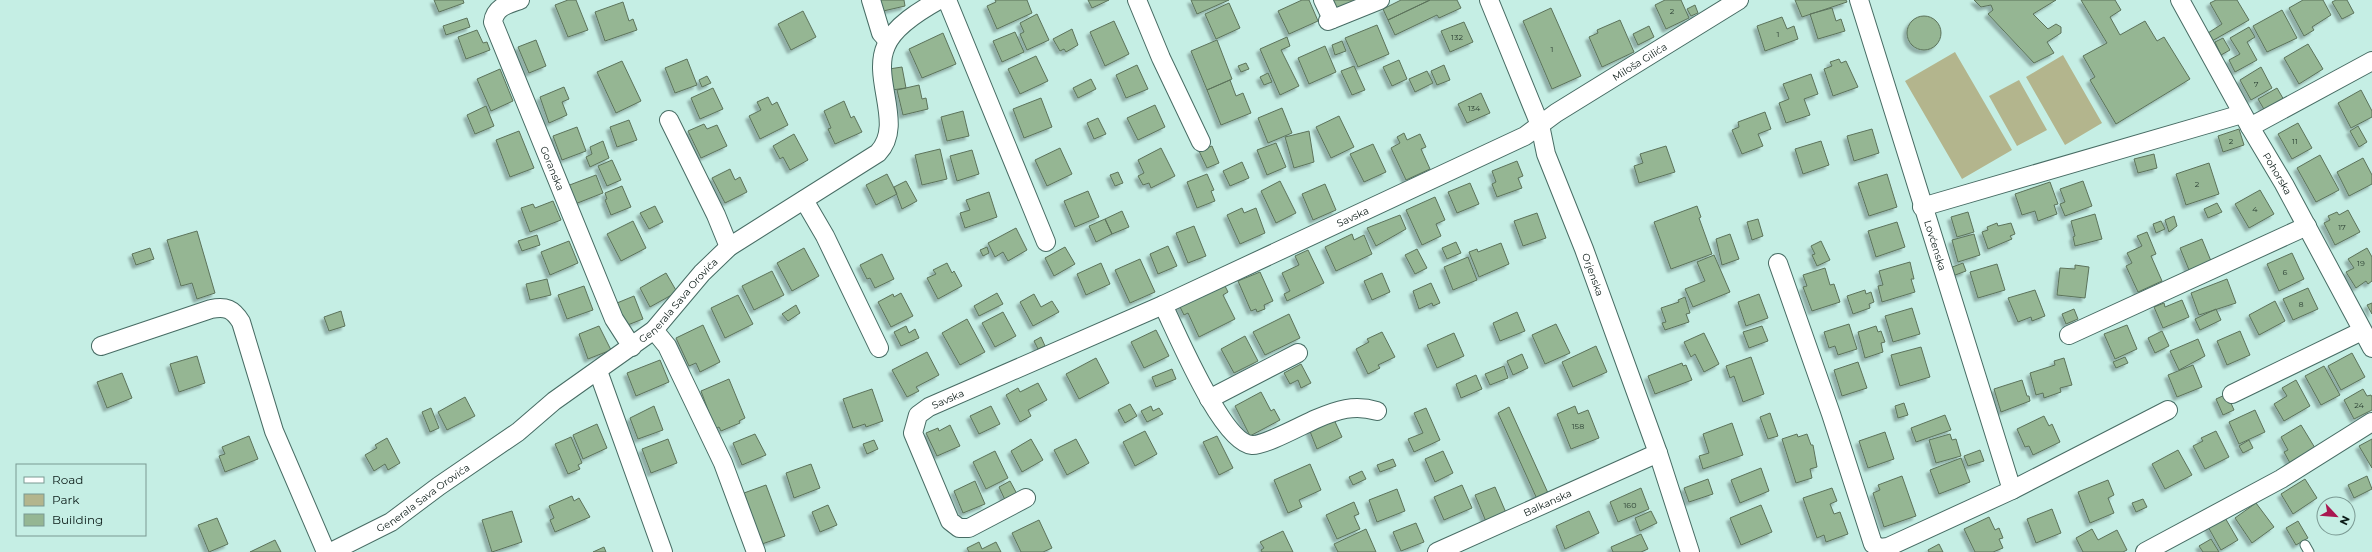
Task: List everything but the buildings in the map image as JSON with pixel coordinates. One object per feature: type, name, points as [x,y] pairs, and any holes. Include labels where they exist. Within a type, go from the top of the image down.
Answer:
[{"type":"street","name":"Goranska","points":[[520,0],[506,5],[496,12],[494,18],[495,27],[614,319],[632,348]]},
{"type":"street","points":[[871,0],[881,33],[888,41],[916,15],[939,0]]},
{"type":"street","points":[[947,0],[1046,242]]},
{"type":"street","points":[[1137,0],[1161,58],[1201,142]]},
{"type":"street","points":[[1323,0],[1330,20],[1380,0]]},
{"type":"street","name":"Orjenska","points":[[1489,0],[1540,125],[1546,154],[1584,249],[1658,453],[1690,552]]},
{"type":"street","name":"Miloša Gilića","points":[[1540,125],[1739,0]]},
{"type":"street","name":"Lovćenska","points":[[1859,0],[1922,207],[2012,490]]},
{"type":"street","name":"Pohorska","points":[[2180,0],[2246,120],[2307,226],[2372,348]]},
{"type":"street","name":"Generala Sava Orovića","points":[[331,552],[392,522],[439,486],[518,432],[554,401],[632,348],[654,330],[702,273],[729,247],[878,153],[886,141],[888,124],[883,61],[888,41]]},
{"type":"street","points":[[1922,207],[2246,120],[2372,61]]},
{"type":"street","points":[[669,120],[716,216],[729,247]]},
{"type":"street","name":"Savska","points":[[1026,498],[968,528],[955,526],[950,521],[912,433],[918,415],[929,407],[1163,305],[1525,136],[1540,125]]},
{"type":"street","points":[[804,200],[831,249],[879,348]]},
{"type":"street","points":[[2069,334],[2307,226]]},
{"type":"street","points":[[1778,263],[1831,414],[1873,544],[1880,548],[1888,547],[2012,490],[2168,410]]},
{"type":"street","points":[[1163,305],[1209,399],[1232,434],[1244,443],[1260,445],[1337,410],[1355,407],[1377,411]]},
{"type":"street","points":[[100,346],[210,309],[223,307],[234,311],[241,322],[274,430],[326,552]]},
{"type":"street","points":[[654,330],[667,346],[723,463],[756,552]]},
{"type":"street","points":[[2232,394],[2362,330]]},
{"type":"street","points":[[1209,399],[1298,353]]},
{"type":"street","points":[[598,371],[663,552]]},
{"type":"street","points":[[2145,552],[2281,479],[2372,422]]},
{"type":"street","name":"Balkanska","points":[[1437,552],[1658,453]]},
{"type":"green space","points":[[1955,52],[2012,150],[1962,179],[1905,81]]},
{"type":"green space","points":[[2063,55],[2102,123],[2065,145],[2026,77]]},
{"type":"green space","points":[[2019,80],[2047,130],[2017,146],[1989,96]]}]
